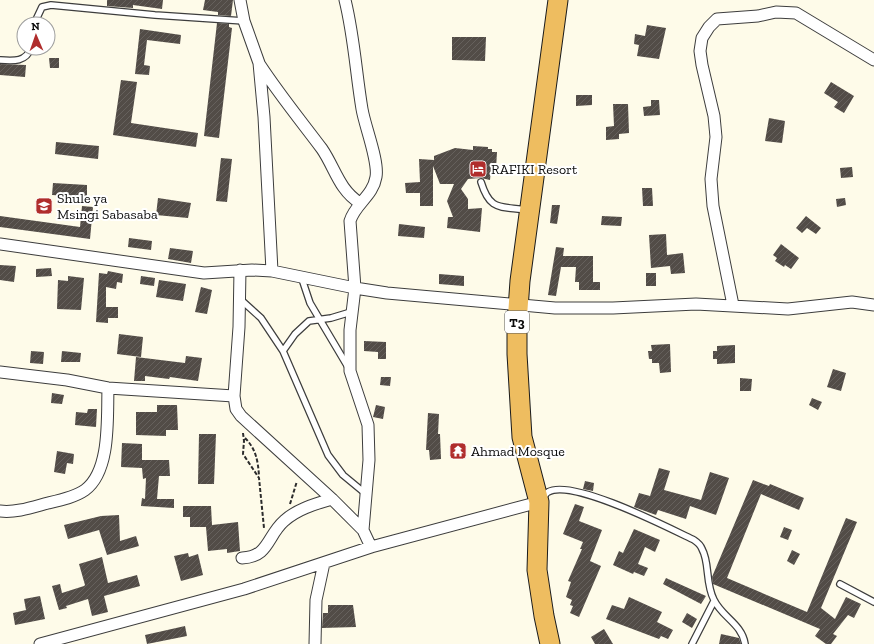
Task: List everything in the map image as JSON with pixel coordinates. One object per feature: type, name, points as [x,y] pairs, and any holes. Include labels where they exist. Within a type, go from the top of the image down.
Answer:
[{"type":"highway","name":"T3","points":[[550,644],[537,570],[539,502],[522,437],[517,360],[518,304],[558,0]]},
{"type":"street","points":[[240,0],[244,21],[259,63],[275,88],[322,150],[345,191],[360,203]]},
{"type":"street","points":[[345,0],[362,109],[375,164],[376,176],[373,190],[353,212],[350,221],[355,288],[349,341],[350,371],[368,425],[369,440],[363,530]]},
{"type":"street","points":[[733,305],[713,206],[711,179],[716,137],[710,92],[702,65],[700,51],[702,38],[709,27],[717,19],[758,16],[776,12],[796,13],[874,60]]},
{"type":"street","points":[[259,63],[264,117],[272,271]]},
{"type":"street","points":[[0,244],[204,273],[240,270],[272,271],[355,288],[555,308],[605,308],[696,304],[788,309],[840,303],[874,305]]},
{"type":"street","points":[[240,270],[238,356],[234,396],[236,409],[241,416],[332,499],[363,530],[371,547]]},
{"type":"street","points":[[0,372],[68,380],[108,388],[234,396]]},
{"type":"street","points":[[0,511],[17,511],[65,499],[77,495],[94,482],[99,474],[105,447],[108,388]]},
{"type":"street","points":[[242,558],[260,554],[279,525],[289,517],[302,509],[332,499]]},
{"type":"street","points":[[40,644],[244,589],[371,547],[539,502]]},
{"type":"street","points":[[316,644],[316,600],[324,563]]},
{"type":"lane","points":[[38,16],[42,7],[51,5],[155,15],[244,21]]},
{"type":"lane","points":[[0,60],[24,59],[27,56]]},
{"type":"lane","points":[[481,182],[488,201],[494,205],[531,211]]},
{"type":"lane","points":[[301,276],[305,292],[318,319],[350,371]]},
{"type":"lane","points":[[240,298],[261,318],[284,351],[328,455],[343,475],[366,494]]},
{"type":"lane","points":[[284,351],[304,324],[318,319],[331,318],[352,312]]},
{"type":"lane","points":[[539,502],[548,492],[571,491],[582,493],[623,507],[694,540],[702,549],[707,582],[714,601],[737,626],[742,634],[745,644]]},
{"type":"lane","points":[[840,584],[874,602]]},
{"type":"lane","points":[[692,644],[714,601]]},
{"type":"path","points":[[236,409],[244,437],[243,454],[260,478]]},
{"type":"path","points":[[244,437],[250,443],[256,456],[260,478],[264,530],[268,543]]},
{"type":"path","points":[[289,517],[291,502],[302,471]]},
{"type":"building","points":[[107,0],[163,0],[162,9],[133,5],[133,8],[107,6]]},
{"type":"building","points":[[205,0],[233,0],[231,16],[218,15],[218,12],[203,10]]},
{"type":"building","points":[[217,23],[229,24],[229,27],[232,28],[219,138],[204,136]]},
{"type":"building","points":[[647,25],[666,28],[659,59],[637,56],[639,45],[634,44],[635,34],[645,36]]},
{"type":"building","points":[[140,29],[181,35],[180,44],[147,40],[144,65],[150,66],[149,75],[135,74]]},
{"type":"building","points":[[452,37],[486,37],[485,61],[452,60]]},
{"type":"building","points":[[49,58],[59,58],[59,68],[50,68]]},
{"type":"building","points":[[0,64],[26,65],[25,77],[0,75]]},
{"type":"building","points":[[121,80],[137,82],[131,123],[198,133],[196,147],[113,135]]},
{"type":"building","points":[[831,82],[854,96],[844,113],[834,107],[838,102],[824,93]]},
{"type":"building","points":[[576,95],[592,95],[592,105],[576,106]]},
{"type":"building","points":[[651,100],[659,100],[660,115],[644,116],[643,107],[651,106]]},
{"type":"building","points":[[613,104],[628,104],[629,133],[619,134],[619,139],[606,140],[606,127],[614,126]]},
{"type":"building","points":[[769,118],[785,121],[782,143],[765,141]]},
{"type":"building","points":[[56,142],[99,146],[98,159],[55,154]]},
{"type":"building","points":[[473,146],[488,147],[488,149],[492,149],[492,152],[497,152],[496,169],[491,169],[490,180],[481,178],[468,179],[461,189],[468,199],[468,209],[482,208],[480,232],[447,228],[448,217],[453,217],[447,201],[454,184],[440,184],[433,166],[433,206],[420,206],[420,193],[406,193],[405,183],[420,182],[419,159],[434,160],[434,156],[455,148],[473,150]]},
{"type":"building","points":[[221,158],[232,159],[227,202],[216,201]]},
{"type":"building","points":[[852,167],[853,177],[841,178],[840,168]]},
{"type":"building","points":[[53,183],[87,185],[87,197],[52,195]]},
{"type":"building","points":[[642,188],[652,188],[653,206],[643,206]]},
{"type":"building","points":[[158,198],[191,203],[188,218],[156,215]]},
{"type":"building","points":[[845,198],[846,205],[837,207],[836,199]]},
{"type":"building","points":[[552,205],[560,205],[557,224],[550,223]]},
{"type":"building","points":[[82,206],[93,207],[90,239],[0,227],[0,216],[80,227]]},
{"type":"building","points":[[602,216],[622,217],[621,226],[601,225]]},
{"type":"building","points":[[806,216],[821,228],[816,234],[807,228],[802,233],[796,228]]},
{"type":"building","points":[[399,224],[425,227],[424,238],[398,236]]},
{"type":"building","points":[[666,234],[667,255],[683,253],[685,273],[671,274],[670,266],[651,268],[649,235]]},
{"type":"building","points":[[129,238],[152,241],[151,250],[128,247]]},
{"type":"building","points":[[781,244],[799,258],[791,269],[785,265],[784,267],[775,261],[777,258],[773,255]]},
{"type":"building","points":[[556,247],[564,248],[563,256],[593,256],[593,282],[600,282],[600,290],[579,290],[579,282],[575,282],[576,267],[561,267],[556,296],[548,295]]},
{"type":"building","points":[[170,248],[193,251],[191,263],[168,259]]},
{"type":"building","points":[[0,265],[16,266],[14,282],[0,280]]},
{"type":"building","points":[[51,268],[52,276],[36,277],[36,269]]},
{"type":"building","points":[[108,271],[123,274],[122,283],[117,282],[116,289],[106,287],[106,307],[118,307],[118,318],[108,318],[108,323],[96,322],[99,273],[107,274]]},
{"type":"building","points":[[646,273],[656,273],[656,286],[646,286]]},
{"type":"building","points":[[439,274],[464,276],[464,286],[439,284]]},
{"type":"building","points":[[68,276],[84,278],[81,310],[57,309],[58,280],[68,281]]},
{"type":"building","points":[[141,276],[155,278],[154,286],[140,284]]},
{"type":"building","points":[[159,280],[186,284],[183,301],[156,297]]},
{"type":"building","points":[[201,287],[212,290],[207,314],[195,312]]},
{"type":"building","points":[[119,334],[143,337],[141,357],[117,354]]},
{"type":"building","points":[[364,341],[386,342],[386,359],[378,359],[378,352],[364,351]]},
{"type":"building","points":[[670,344],[671,372],[660,373],[659,363],[652,363],[652,359],[649,359],[648,351],[652,351],[651,345]]},
{"type":"building","points":[[735,345],[735,363],[717,364],[717,359],[713,359],[713,351],[717,351],[717,346]]},
{"type":"building","points":[[31,351],[44,352],[43,364],[30,363]]},
{"type":"building","points":[[62,351],[81,353],[80,362],[61,362]]},
{"type":"building","points":[[186,356],[202,358],[198,381],[170,377],[169,379],[145,376],[145,381],[134,381],[136,357],[185,363]]},
{"type":"building","points":[[833,369],[846,373],[841,391],[827,387]]},
{"type":"building","points":[[381,377],[391,377],[390,386],[380,385]]},
{"type":"building","points":[[740,378],[752,379],[751,391],[740,391]]},
{"type":"building","points":[[52,393],[64,395],[62,404],[51,403]]},
{"type":"building","points":[[812,398],[822,402],[818,410],[809,405]]},
{"type":"building","points":[[157,405],[177,405],[178,430],[166,430],[166,436],[136,435],[136,412],[157,412]]},
{"type":"building","points":[[376,405],[385,407],[383,419],[373,417]]},
{"type":"building","points":[[88,409],[97,409],[96,427],[75,425],[76,412],[87,413]]},
{"type":"building","points":[[428,413],[439,414],[438,434],[440,434],[441,459],[430,460],[429,450],[426,450]]},
{"type":"building","points":[[199,434],[216,434],[214,484],[198,484]]},
{"type":"building","points":[[122,443],[142,444],[142,460],[169,460],[170,476],[159,476],[157,499],[174,499],[174,508],[141,506],[142,498],[145,499],[146,478],[143,479],[142,468],[121,467]]},
{"type":"building","points":[[57,451],[74,454],[73,464],[67,463],[65,474],[54,472]]},
{"type":"building","points":[[659,468],[670,471],[664,490],[701,500],[710,472],[729,478],[716,515],[690,506],[686,519],[658,510],[656,515],[634,507],[639,493],[650,496]]},
{"type":"building","points":[[753,480],[769,486],[770,484],[804,498],[799,510],[761,494],[727,578],[807,612],[846,518],[857,522],[821,608],[835,619],[846,597],[861,604],[854,618],[848,615],[833,634],[837,636],[831,644],[826,644],[815,636],[820,629],[713,584],[712,577]]},
{"type":"building","points":[[585,481],[594,483],[593,491],[583,489]]},
{"type":"building","points":[[575,504],[584,507],[579,521],[602,530],[590,561],[601,566],[579,617],[570,613],[573,606],[570,605],[572,600],[566,597],[571,582],[568,581],[582,549],[580,549],[583,542],[563,534]]},
{"type":"building","points":[[183,506],[211,506],[212,525],[238,522],[240,551],[227,553],[227,549],[208,551],[206,527],[190,527],[190,517],[183,517]]},
{"type":"building","points":[[119,515],[120,541],[136,536],[139,546],[107,555],[99,530],[68,539],[64,525],[101,516]]},
{"type":"building","points":[[784,527],[792,530],[788,540],[780,537]]},
{"type":"building","points":[[634,529],[660,540],[655,552],[645,547],[638,564],[648,568],[644,576],[634,572],[633,574],[613,565],[619,551],[623,553]]},
{"type":"building","points":[[792,550],[800,554],[794,565],[787,561]]},
{"type":"building","points":[[188,553],[189,557],[198,554],[203,575],[181,581],[174,556]]},
{"type":"building","points":[[102,557],[108,583],[137,575],[140,586],[104,596],[108,612],[92,616],[88,599],[66,606],[67,608],[59,610],[52,586],[60,584],[62,593],[84,586],[79,564]]},
{"type":"building","points":[[666,578],[706,596],[701,604],[663,584]]},
{"type":"building","points":[[40,596],[45,619],[15,625],[13,613],[26,610],[24,599]]},
{"type":"building","points":[[629,597],[662,612],[657,622],[673,630],[668,639],[661,636],[659,639],[606,619],[612,605],[624,609]]},
{"type":"building","points":[[328,605],[353,605],[356,627],[322,628],[323,613],[328,613]]},
{"type":"building","points":[[687,613],[697,619],[692,628],[682,622]]},
{"type":"building","points":[[185,626],[187,636],[147,644],[145,635]]},
{"type":"building","points":[[604,629],[613,644],[595,644],[591,637]]},
{"type":"building","points":[[721,634],[739,638],[741,644],[719,644]]},
{"type":"place","name":"RAFIKI Resort","points":[[478,169]]},
{"type":"place","name":"Shule ya Msingi Sabasaba","points":[[44,206]]},
{"type":"place","name":"Ahmad Mosque","points":[[458,451]]}]
